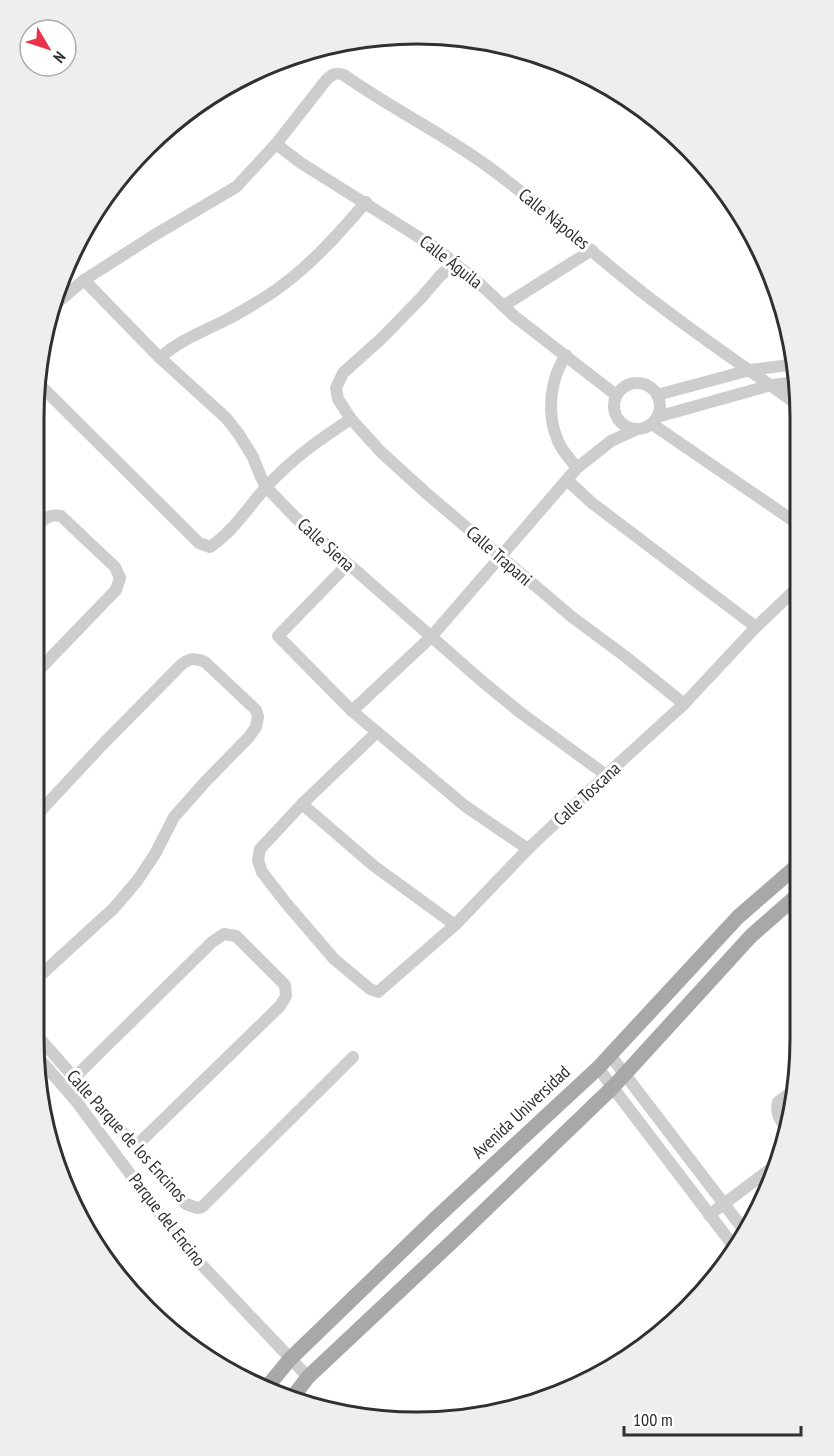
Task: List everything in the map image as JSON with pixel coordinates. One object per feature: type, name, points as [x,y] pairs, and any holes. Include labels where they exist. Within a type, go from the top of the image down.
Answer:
[{"type":"main road","name":"Avenida Universidad","points":[[271,1382],[290,1359],[435,1219],[598,1068],[738,918],[790,873]]},
{"type":"main road","points":[[296,1393],[308,1377],[613,1087],[751,936],[790,902]]},
{"type":"street","name":"Calle Nápoles","points":[[276,144],[327,79],[333,74],[344,75],[483,163],[539,206],[649,298],[790,399]]},
{"type":"street","name":"Calle Águila","points":[[276,144],[301,163],[366,202],[455,262],[514,316],[616,395]]},
{"type":"street","points":[[63,298],[84,280],[236,187],[276,144]]},
{"type":"street","points":[[160,358],[173,348],[266,297],[286,282],[343,229],[366,202]]},
{"type":"street","points":[[503,306],[592,250]]},
{"type":"street","name":"Calle Trapani","points":[[455,262],[382,338],[343,373],[336,388],[338,399],[351,418],[381,452],[501,558],[572,617],[684,704]]},
{"type":"street","name":"Calle Siena","points":[[84,280],[160,358],[226,418],[253,457],[266,487],[296,518],[483,682],[521,713],[606,775]]},
{"type":"street","points":[[566,356],[559,366],[554,382],[552,417],[558,441],[577,468]]},
{"type":"street","points":[[657,395],[750,370],[787,365]]},
{"type":"street","points":[[635,430],[621,424],[614,410],[616,395],[627,385],[640,383],[647,385],[657,395],[660,410],[654,421]]},
{"type":"street","points":[[352,711],[431,637],[577,468],[611,441],[654,421],[771,385],[789,383]]},
{"type":"street","points":[[44,389],[199,543],[210,547],[220,540],[289,464],[351,418]]},
{"type":"street","points":[[654,421],[790,518]]},
{"type":"street","points":[[611,441],[621,424]]},
{"type":"street","points":[[567,480],[592,503],[756,627]]},
{"type":"street","points":[[44,518],[52,515],[61,516],[116,567],[120,578],[116,590],[44,665]]},
{"type":"street","points":[[348,564],[278,636],[352,711],[465,806],[528,849]]},
{"type":"street","name":"Calle Toscana","points":[[303,804],[260,849],[258,860],[262,872],[334,959],[370,989],[378,992],[455,925],[528,849],[684,704],[790,594]]},
{"type":"street","points":[[44,807],[103,744],[189,659],[204,662],[256,710],[258,717],[256,727],[174,817],[137,882],[114,908],[44,972]]},
{"type":"street","points":[[377,732],[303,804],[374,866],[455,925]]},
{"type":"street","points":[[75,1077],[212,942],[224,934],[236,936],[285,985],[286,996],[280,1006],[135,1147]]},
{"type":"street","name":"Calle Parque de los Encinos","points":[[44,1043],[186,1204],[197,1208],[202,1207],[353,1056]]},
{"type":"street","points":[[610,1055],[740,1226]]},
{"type":"street","name":"Parque del Encino","points":[[44,1064],[76,1101],[182,1244],[308,1377]]},
{"type":"street","points":[[598,1068],[731,1242]]},
{"type":"street","points":[[781,1121],[776,1109],[778,1102],[786,1097]]},
{"type":"street","points":[[710,1215],[766,1172]]}]
